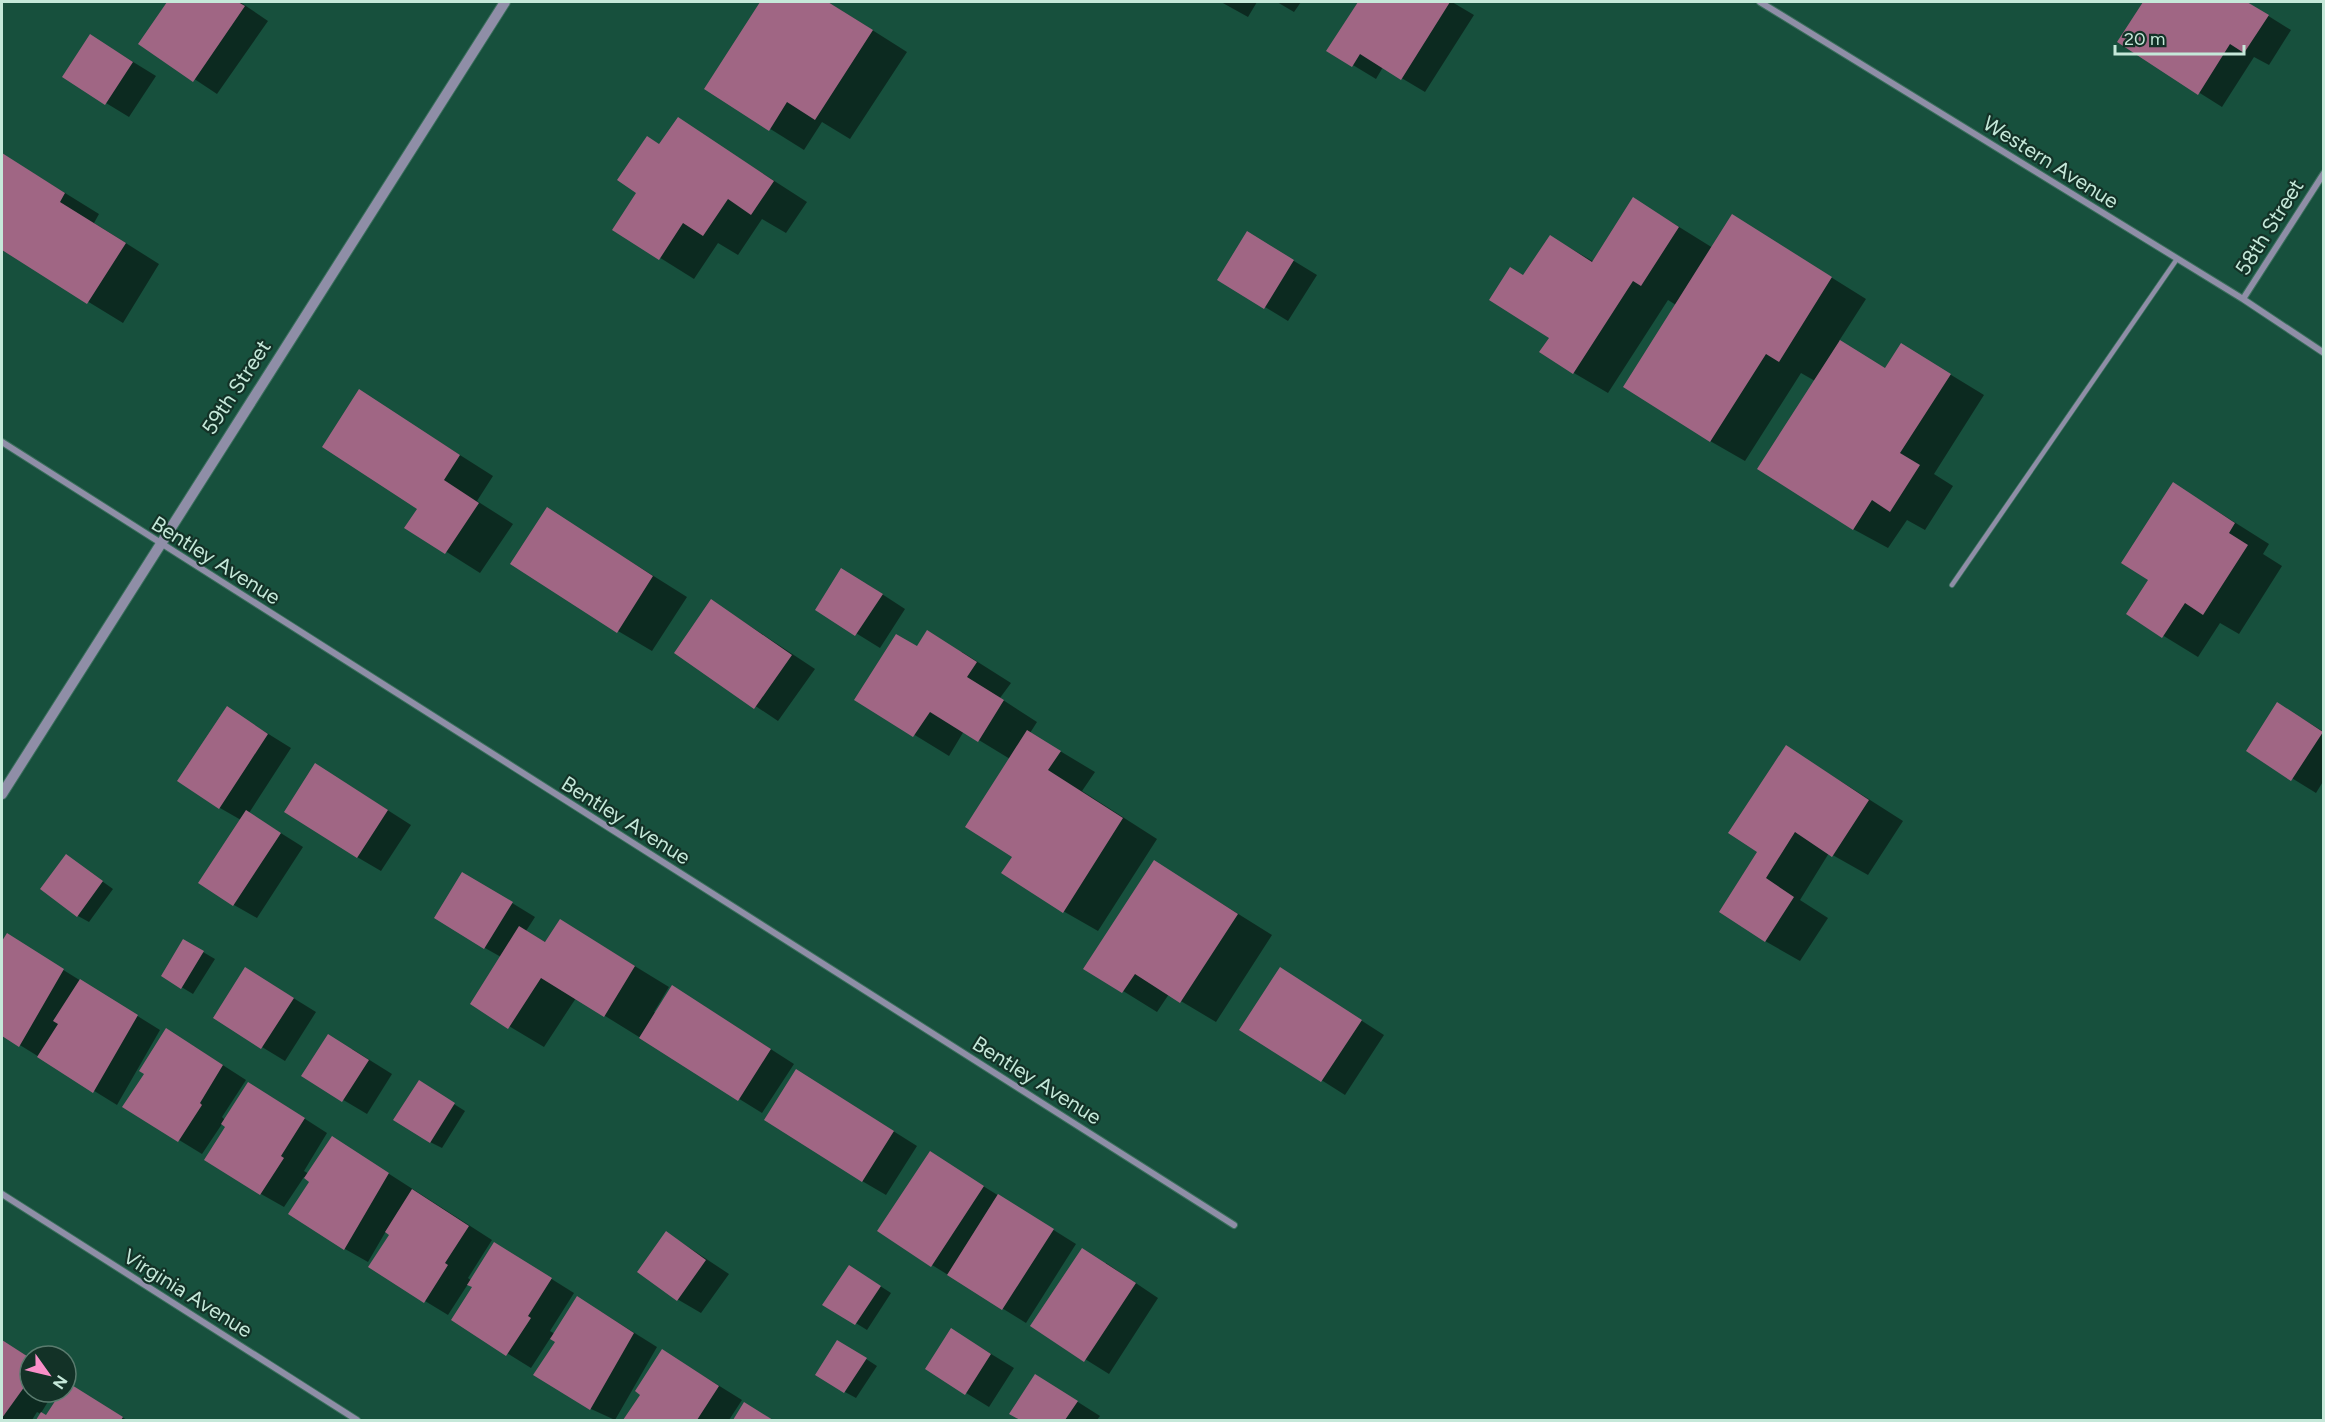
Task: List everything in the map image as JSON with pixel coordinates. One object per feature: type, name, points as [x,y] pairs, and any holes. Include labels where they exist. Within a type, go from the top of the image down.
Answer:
[{"type":"street","name":"59th Street","points":[[2,794],[504,2]]},
{"type":"street","name":"Western Avenue","points":[[1760,2],[2243,299],[2324,353]]},
{"type":"street","name":"58th Street","points":[[2243,299],[2324,173]]},
{"type":"street","name":"Bentley Avenue","points":[[2,442],[1234,1225]]},
{"type":"street","name":"Virginia Avenue","points":[[2,1194],[357,1420]]},
{"type":"lane","points":[[1952,585],[2177,259]]},
{"type":"building","points":[[167,2],[238,2],[245,6],[193,82],[138,44]]},
{"type":"building","points":[[760,2],[828,2],[873,30],[815,120],[787,102],[769,131],[704,89]]},
{"type":"building","points":[[1358,2],[1450,2],[1401,80],[1360,54],[1352,67],[1326,51]]},
{"type":"building","points":[[2143,2],[2247,2],[2269,15],[2244,53],[2230,44],[2198,95],[2117,42]]},
{"type":"building","points":[[90,34],[133,62],[105,105],[62,77]]},
{"type":"building","points":[[678,117],[774,181],[751,215],[728,199],[703,236],[683,223],[659,260],[612,230],[636,193],[617,180],[647,136],[659,144]]},
{"type":"building","points":[[2,153],[65,193],[60,202],[126,243],[87,304],[2,250]]},
{"type":"building","points":[[1633,197],[1679,227],[1641,286],[1633,281],[1573,374],[1539,352],[1549,338],[1489,300],[1510,267],[1523,275],[1550,235],[1592,262]]},
{"type":"building","points":[[1732,214],[1832,277],[1779,362],[1766,354],[1710,442],[1623,387]]},
{"type":"building","points":[[1247,231],[1294,260],[1264,309],[1217,280]]},
{"type":"building","points":[[1840,340],[1885,368],[1901,343],[1951,374],[1900,453],[1920,465],[1890,512],[1872,500],[1853,530],[1757,469]]},
{"type":"building","points":[[359,389],[460,455],[444,480],[479,503],[445,554],[404,528],[417,509],[322,447]]},
{"type":"building","points":[[2173,482],[2235,523],[2229,533],[2248,545],[2203,615],[2185,603],[2162,638],[2126,614],[2148,580],[2121,563]]},
{"type":"building","points":[[547,507],[653,576],[617,633],[510,564]]},
{"type":"building","points":[[841,568],[883,594],[855,636],[815,610]]},
{"type":"building","points":[[711,599],[792,655],[754,709],[674,653]]},
{"type":"building","points":[[927,630],[977,662],[967,677],[1004,700],[978,742],[930,712],[913,737],[854,700],[896,634],[917,646]]},
{"type":"building","points":[[2277,702],[2323,732],[2291,781],[2246,751]]},
{"type":"building","points":[[227,706],[268,734],[219,809],[177,781]]},
{"type":"building","points":[[1027,730],[1061,751],[1048,770],[1123,818],[1063,913],[1001,873],[1012,857],[965,827]]},
{"type":"building","points":[[1786,745],[1869,800],[1832,857],[1795,832],[1766,878],[1794,897],[1765,942],[1719,912],[1757,852],[1728,833]]},
{"type":"building","points":[[315,763],[388,810],[357,858],[284,812]]},
{"type":"building","points":[[246,810],[281,833],[233,906],[198,883]]},
{"type":"building","points":[[66,854],[103,881],[77,917],[40,889]]},
{"type":"building","points":[[1154,860],[1238,914],[1180,1003],[1135,974],[1122,993],[1083,969]]},
{"type":"building","points":[[462,872],[513,902],[484,949],[434,918]]},
{"type":"building","points":[[560,919],[635,966],[604,1017],[541,978],[508,1029],[470,1004],[519,926],[545,942]]},
{"type":"building","points":[[7,933],[64,969],[19,1047],[2,1036],[2,941]]},
{"type":"building","points":[[183,939],[204,951],[181,989],[161,976]]},
{"type":"building","points":[[245,967],[294,998],[261,1049],[213,1018]]},
{"type":"building","points":[[1280,967],[1362,1020],[1321,1082],[1239,1030]]},
{"type":"building","points":[[80,979],[138,1015],[93,1093],[37,1057],[58,1024],[53,1021]]},
{"type":"building","points":[[672,985],[771,1049],[738,1101],[639,1038]]},
{"type":"building","points":[[166,1028],[223,1065],[200,1103],[202,1105],[178,1142],[122,1107],[144,1074],[139,1071]]},
{"type":"building","points":[[328,1034],[369,1060],[342,1102],[301,1076]]},
{"type":"building","points":[[796,1069],[894,1131],[862,1182],[764,1120]]},
{"type":"building","points":[[419,1080],[455,1103],[430,1143],[393,1120]]},
{"type":"building","points":[[248,1082],[305,1118],[281,1156],[284,1158],[260,1195],[204,1160],[225,1127],[221,1124]]},
{"type":"building","points":[[332,1136],[389,1173],[344,1250],[288,1214],[309,1182],[304,1178]]},
{"type":"building","points":[[930,1151],[984,1186],[931,1267],[877,1231]]},
{"type":"building","points":[[412,1189],[469,1226],[445,1263],[448,1265],[424,1303],[368,1267],[389,1235],[385,1232]]},
{"type":"building","points":[[998,1194],[1054,1229],[1002,1310],[947,1275]]},
{"type":"building","points":[[666,1231],[706,1260],[677,1301],[637,1272]]},
{"type":"building","points":[[494,1242],[552,1278],[528,1316],[531,1318],[506,1356],[451,1320],[472,1287],[467,1285]]},
{"type":"building","points":[[1082,1248],[1136,1283],[1084,1362],[1030,1326]]},
{"type":"building","points":[[849,1265],[881,1286],[855,1325],[822,1305]]},
{"type":"building","points":[[577,1296],[634,1333],[590,1410],[533,1375],[555,1342],[550,1339]]},
{"type":"building","points":[[951,1328],[991,1354],[965,1395],[925,1369]]},
{"type":"building","points":[[2,1340],[18,1350],[18,1396],[2,1418]]},
{"type":"building","points":[[837,1340],[867,1358],[844,1393],[815,1375]]},
{"type":"building","points":[[662,1349],[719,1386],[697,1420],[623,1420],[640,1395],[635,1391]]},
{"type":"building","points":[[1035,1374],[1078,1401],[1065,1420],[1020,1420],[1009,1414]]},
{"type":"building","points":[[78,1389],[123,1417],[121,1420],[36,1420],[41,1412],[46,1415],[53,1404],[78,1404]]},
{"type":"building","points":[[744,1402],[773,1420],[733,1420]]}]
